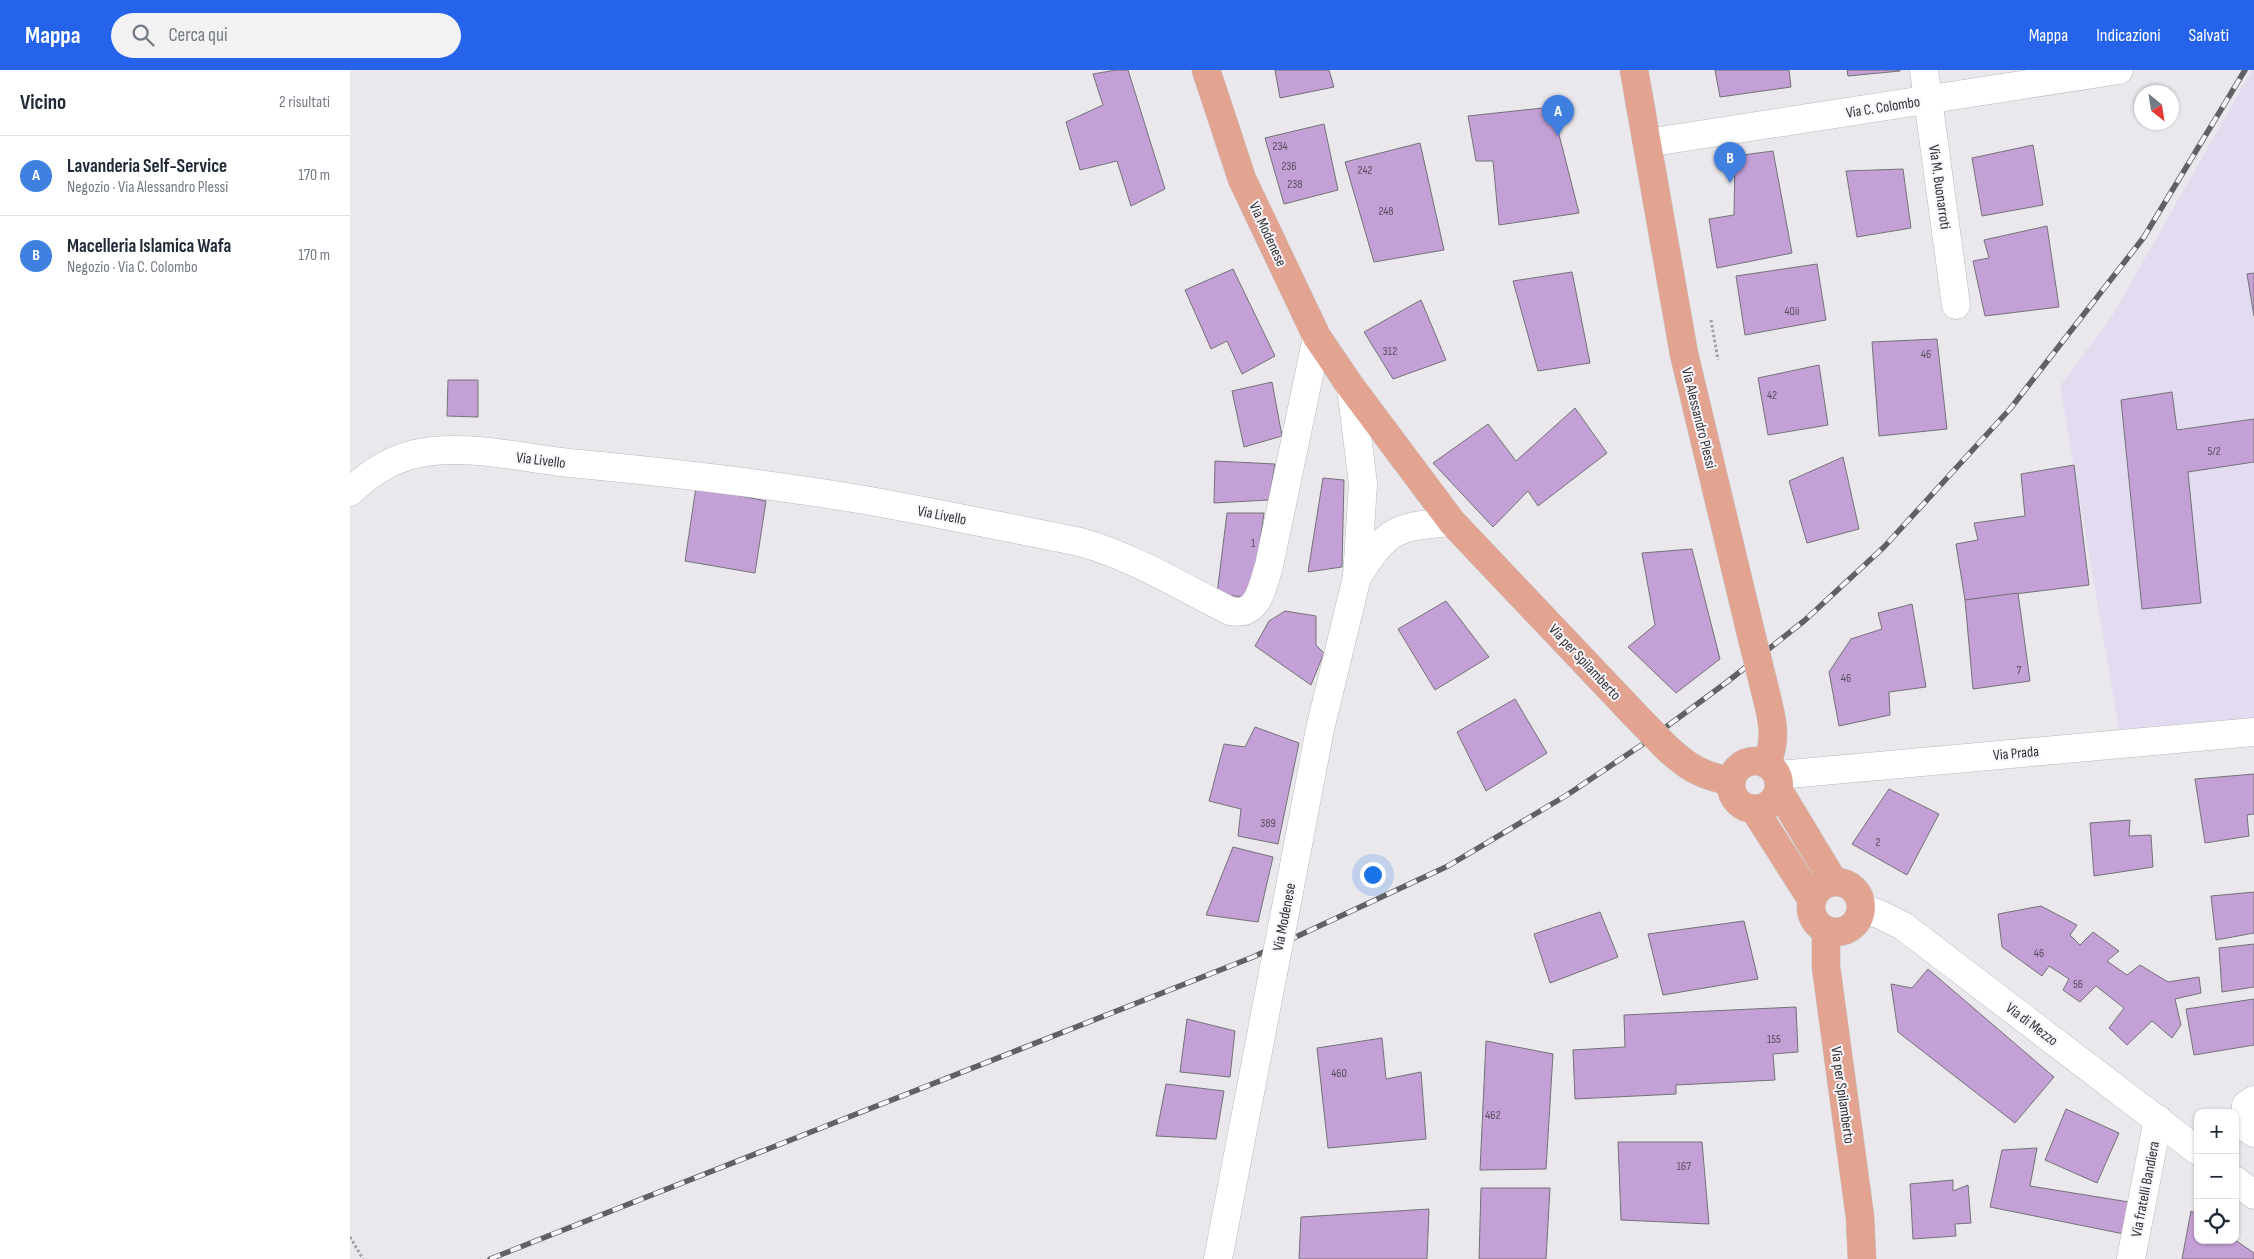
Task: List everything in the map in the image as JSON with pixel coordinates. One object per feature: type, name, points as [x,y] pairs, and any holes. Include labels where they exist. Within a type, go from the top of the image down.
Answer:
[{"type":"main road","name":"Via Modenese","points":[[1206,70],[1242,179],[1317,337],[1351,387],[1452,522]]},
{"type":"main road","name":"Via Alessandro Plessi","points":[[1634,70],[1684,354],[1772,718],[1774,776]]},
{"type":"main road","name":"Via per Spilamberto","points":[[1452,522],[1666,747],[1684,763],[1709,777],[1731,781]]},
{"type":"main road","points":[[1774,776],[1770,805],[1754,809],[1739,804],[1734,797],[1731,781],[1733,774],[1744,762],[1752,760],[1774,776],[1834,882]]},
{"type":"main road","points":[[1754,809],[1812,900]]},
{"type":"main road","points":[[1834,882],[1850,886],[1856,892],[1861,907],[1855,922],[1849,928],[1842,931],[1826,930],[1814,920],[1811,911],[1812,900],[1819,889],[1834,882]]},
{"type":"main road","name":"Via per Spilamberto","points":[[1826,930],[1826,967],[1860,1217],[1862,1259]]},
{"type":"street","name":"Via M. Buonarroti","points":[[1924,70],[1956,305]]},
{"type":"street","name":"Via C. Colombo","points":[[1647,143],[2119,70]]},
{"type":"street","name":"Via Livello","points":[[350,492],[376,470],[392,462],[432,451],[458,449],[543,461],[736,481],[865,500],[1080,542],[1129,558],[1230,611],[1241,613],[1249,610],[1256,602],[1269,566],[1317,337]]},
{"type":"street","name":"Via Modenese","points":[[1218,1259],[1320,729],[1356,577],[1363,484],[1351,387]]},
{"type":"street","name":"Via Modenese","points":[[1356,577],[1380,544],[1396,531],[1415,525],[1452,522]]},
{"type":"street","name":"Via Prada","points":[[1774,776],[2254,732]]},
{"type":"street","name":"Via di Mezzo","points":[[1861,907],[1903,926],[2194,1147]]},
{"type":"street","points":[[2254,1100],[2246,1106],[2244,1126],[2254,1133]]},
{"type":"street","name":"Via fratelli Bandiera","points":[[2131,1259],[2158,1119]]},
{"type":"street","points":[[2239,1183],[2254,1195]]},
{"type":"path","points":[[1709,313],[1719,362]]},
{"type":"path","points":[[350,1237],[363,1259]]},
{"type":"shaded area","points":[[2252,70],[2254,70],[2254,746],[2124,758],[2060,386],[2112,316]]},
{"type":"building","points":[[1128,70],[1165,189],[1131,206],[1117,161],[1080,170],[1066,122],[1103,105],[1093,74]]},
{"type":"building","points":[[1275,70],[1329,70],[1334,87],[1280,98]]},
{"type":"building","points":[[1715,70],[1789,70],[1791,87],[1720,97]]},
{"type":"building","points":[[1847,70],[1900,70],[1900,71],[1848,76]]},
{"type":"building","points":[[1552,107],[1579,213],[1499,225],[1493,161],[1476,161],[1468,116]]},
{"type":"building","points":[[1324,124],[1338,190],[1284,204],[1265,138]]},
{"type":"building","points":[[1420,143],[1444,250],[1374,262],[1345,162]]},
{"type":"building","points":[[2033,145],[2043,205],[1982,216],[1972,158]]},
{"type":"building","points":[[1773,151],[1792,253],[1717,268],[1709,219],[1734,215],[1735,156]]},
{"type":"building","points":[[1903,169],[1911,228],[1857,237],[1846,171]]},
{"type":"building","points":[[2047,226],[2059,307],[1985,316],[1973,261],[1989,258],[1984,240]]},
{"type":"building","points":[[1817,264],[1826,320],[1745,335],[1736,276]]},
{"type":"building","points":[[1233,269],[1275,356],[1242,374],[1227,341],[1211,349],[1185,290]]},
{"type":"building","points":[[1572,272],[1590,363],[1538,371],[1513,281]]},
{"type":"building","points":[[2254,273],[2254,316],[2247,274]]},
{"type":"building","points":[[1421,300],[1446,360],[1393,379],[1364,332]]},
{"type":"building","points":[[1937,339],[1947,429],[1879,436],[1872,342]]},
{"type":"building","points":[[1819,365],[1828,425],[1768,435],[1758,378]]},
{"type":"building","points":[[448,380],[478,380],[478,417],[447,416]]},
{"type":"building","points":[[1272,382],[1282,436],[1244,447],[1232,391]]},
{"type":"building","points":[[2172,392],[2177,430],[2254,419],[2254,462],[2188,472],[2201,603],[2142,609],[2121,400]]},
{"type":"building","points":[[1575,408],[1607,453],[1538,506],[1528,491],[1493,527],[1433,463],[1488,424],[1516,461]]},
{"type":"building","points":[[1843,457],[1859,529],[1807,543],[1789,481]]},
{"type":"building","points":[[1215,461],[1275,464],[1269,500],[1214,503]]},
{"type":"building","points":[[2074,465],[2089,585],[1965,600],[1956,544],[1978,540],[1974,523],[2025,516],[2021,474]]},
{"type":"building","points":[[1323,478],[1344,480],[1342,567],[1308,572]]},
{"type":"building","points":[[696,487],[766,501],[755,573],[685,561]]},
{"type":"building","points":[[1227,513],[1264,513],[1252,598],[1217,594]]},
{"type":"building","points":[[1692,549],[1720,659],[1676,693],[1628,647],[1655,625],[1642,553]]},
{"type":"building","points":[[2018,593],[2030,681],[1973,689],[1965,600]]},
{"type":"building","points":[[1446,601],[1489,657],[1435,690],[1398,629]]},
{"type":"building","points":[[1912,604],[1926,687],[1889,692],[1890,715],[1839,726],[1829,672],[1851,639],[1882,629],[1878,613]]},
{"type":"building","points":[[1285,611],[1316,616],[1316,645],[1324,653],[1311,685],[1255,646],[1269,621]]},
{"type":"building","points":[[1515,699],[1547,753],[1486,791],[1457,732]]},
{"type":"building","points":[[1255,727],[1299,743],[1278,844],[1238,836],[1241,809],[1209,801],[1224,744],[1245,747]]},
{"type":"building","points":[[2254,774],[2254,814],[2247,815],[2249,836],[2205,843],[2195,779]]},
{"type":"building","points":[[1889,789],[1939,814],[1907,875],[1852,844]]},
{"type":"building","points":[[2130,820],[2129,836],[2151,835],[2153,867],[2094,876],[2090,823]]},
{"type":"building","points":[[1233,847],[1273,857],[1258,922],[1206,915]]},
{"type":"building","points":[[2254,892],[2254,933],[2216,940],[2211,896]]},
{"type":"building","points":[[2041,906],[2077,925],[2070,935],[2080,945],[2093,932],[2119,951],[2107,961],[2127,975],[2140,965],[2168,982],[2199,977],[2201,993],[2175,999],[2181,1025],[2172,1038],[2152,1021],[2127,1045],[2109,1028],[2124,1008],[2096,986],[2080,1002],[2063,990],[2069,979],[2049,966],[2042,976],[2002,947],[1998,914]]},
{"type":"building","points":[[1600,912],[1618,957],[1550,983],[1534,934]]},
{"type":"building","points":[[1744,921],[1758,979],[1663,995],[1648,934]]},
{"type":"building","points":[[2254,944],[2254,987],[2222,992],[2219,948]]},
{"type":"building","points":[[1928,969],[2054,1077],[2015,1123],[1898,1032],[1891,984],[1912,988]]},
{"type":"building","points":[[2254,999],[2254,1045],[2194,1055],[2186,1009]]},
{"type":"building","points":[[1796,1007],[1798,1052],[1773,1054],[1775,1080],[1676,1085],[1676,1094],[1575,1099],[1573,1050],[1625,1047],[1624,1015]]},
{"type":"building","points":[[1187,1019],[1235,1031],[1230,1077],[1180,1072]]},
{"type":"building","points":[[1382,1038],[1386,1079],[1421,1072],[1426,1139],[1328,1148],[1317,1048]]},
{"type":"building","points":[[1486,1041],[1553,1054],[1546,1169],[1480,1170]]},
{"type":"building","points":[[1166,1084],[1224,1091],[1216,1139],[1156,1136]]},
{"type":"building","points":[[2066,1109],[2119,1133],[2097,1183],[2045,1160]]},
{"type":"building","points":[[1618,1142],[1702,1142],[1709,1224],[1621,1220]]},
{"type":"building","points":[[2037,1148],[2030,1186],[2129,1202],[2124,1234],[1990,1207],[2002,1150]]},
{"type":"building","points":[[1953,1180],[1953,1191],[1968,1185],[1971,1223],[1955,1224],[1956,1236],[1913,1239],[1910,1184]]},
{"type":"building","points":[[1481,1188],[1550,1188],[1546,1259],[1479,1259]]},
{"type":"building","points":[[1429,1209],[1427,1259],[1299,1259],[1301,1217]]},
{"type":"building","points":[[2191,1211],[2194,1213],[2194,1244],[2239,1243],[2254,1253],[2254,1259],[2182,1259]]},
{"type":"railway","points":[[490,1259],[1253,957],[1448,866],[1567,795],[1643,744],[1727,682],[1804,621],[1884,547],[2010,409],[2144,237],[2245,70]]},
{"type":"place","name":"Lavanderia Self-Service","points":[[1558,136]]},
{"type":"place","name":"Macelleria Islamica Wafa","points":[[1730,183]]}]
